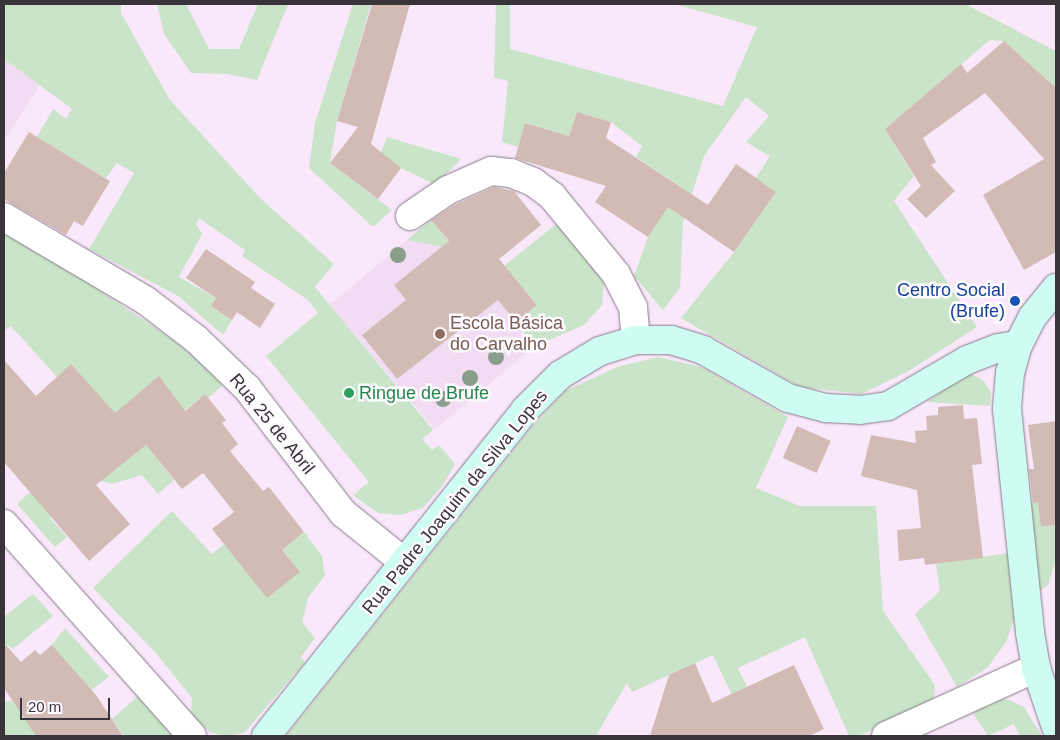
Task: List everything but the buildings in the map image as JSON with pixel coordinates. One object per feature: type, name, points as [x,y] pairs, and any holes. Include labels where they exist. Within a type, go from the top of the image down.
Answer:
[{"type":"street","points":[[410,216],[448,190],[491,171],[512,173],[533,182],[558,202],[616,274],[633,307],[636,340]]},
{"type":"street","name":"Rua 25 de Abril","points":[[4,217],[145,300],[196,339],[247,388],[343,512],[404,562]]},
{"type":"street","points":[[1056,288],[1032,318],[1018,345],[1010,373],[1008,409],[1036,668],[1056,727]]},
{"type":"street","name":"Rua Padre Joaquim da Silva Lopes","points":[[266,736],[525,410],[560,375],[600,351],[636,340],[671,340],[703,350],[788,398],[825,408],[860,410],[888,406],[967,360],[998,348],[1018,345]]},
{"type":"street","points":[[4,524],[192,736]]},
{"type":"street","points":[[886,736],[1036,668]]},
{"type":"shaded area","points":[[4,59],[40,85],[4,141]]},
{"type":"shaded area","name":"Escola Básica do Carvalho","points":[[431,220],[536,345],[435,430],[330,305]]},
{"type":"green space","points":[[4,4],[121,4],[121,13],[170,100],[261,199],[334,264],[315,287],[433,430],[422,439],[432,450],[439,445],[455,464],[443,485],[423,508],[401,515],[378,513],[353,495],[369,482],[266,356],[318,313],[308,300],[242,256],[245,250],[199,218],[196,224],[202,234],[179,277],[216,298],[211,306],[232,320],[223,335],[178,296],[89,249],[134,173],[117,163],[106,178],[37,137],[53,109],[66,119],[72,109],[4,59]]},
{"type":"green space","points":[[157,4],[186,4],[209,49],[239,49],[258,4],[288,4],[257,80],[227,74],[191,73],[164,34]]},
{"type":"green space","points":[[353,4],[371,4],[337,121],[330,163],[392,210],[373,227],[309,168],[315,123]]},
{"type":"green space","points":[[496,4],[510,4],[510,49],[723,106],[757,27],[674,4],[965,4],[1056,51],[1056,88],[1004,41],[990,40],[885,129],[914,176],[894,201],[977,327],[907,372],[861,394],[800,387],[681,318],[734,252],[776,192],[756,178],[770,156],[746,142],[769,116],[746,97],[704,156],[683,222],[680,288],[663,310],[634,276],[648,237],[681,187],[636,157],[642,146],[611,122],[577,112],[569,136],[526,123],[518,147],[502,142],[508,81],[494,78]]},
{"type":"green space","points":[[387,137],[461,159],[436,185],[401,168],[381,153]]},
{"type":"green space","points":[[431,220],[455,249],[407,240]]},
{"type":"green space","points":[[560,221],[578,239],[604,282],[602,305],[584,325],[535,346],[516,322],[537,304],[504,266]]},
{"type":"green space","points":[[4,231],[59,263],[163,333],[209,367],[223,385],[208,398],[205,394],[144,442],[174,480],[158,494],[142,475],[112,484],[95,479],[50,518],[67,537],[55,547],[17,504],[30,492],[92,388],[72,365],[57,377],[11,326],[4,331]]},
{"type":"green space","points":[[658,357],[701,367],[788,417],[756,488],[800,506],[876,506],[883,611],[935,685],[934,701],[859,736],[849,736],[805,637],[738,668],[770,736],[751,736],[713,655],[632,692],[627,683],[596,736],[286,736],[532,427],[565,391],[617,367]]},
{"type":"green space","points":[[972,374],[984,381],[991,393],[990,406],[928,402],[954,381]]},
{"type":"green space","points":[[1056,500],[1056,559],[1048,585],[1036,594],[1027,503]]},
{"type":"green space","points":[[172,511],[212,554],[224,544],[267,597],[300,572],[282,550],[304,532],[322,556],[325,575],[308,598],[302,622],[315,638],[301,657],[305,662],[244,733],[225,736],[210,732],[191,715],[192,698],[155,652],[93,588]]},
{"type":"green space","points":[[1008,553],[1014,619],[1006,642],[987,668],[957,687],[915,614],[940,591],[936,564]]},
{"type":"green space","points":[[33,594],[53,616],[13,649],[4,643],[4,617]]},
{"type":"green space","points":[[65,628],[109,677],[34,732],[36,736],[4,736],[4,703],[11,700],[30,722],[81,678],[52,645]]},
{"type":"green space","points":[[138,696],[174,736],[124,736],[112,719]]},
{"type":"green space","points":[[994,700],[1010,700],[1024,707],[1042,736],[1020,736],[1014,724],[988,736],[972,711]]},
{"type":"place","name":"Centro Social (Brufe)","points":[[1015,301]]},
{"type":"place","name":"Escola Básica do Carvalho","points":[[440,334]]},
{"type":"place","name":"Ringue de Brufe","points":[[349,393]]}]
